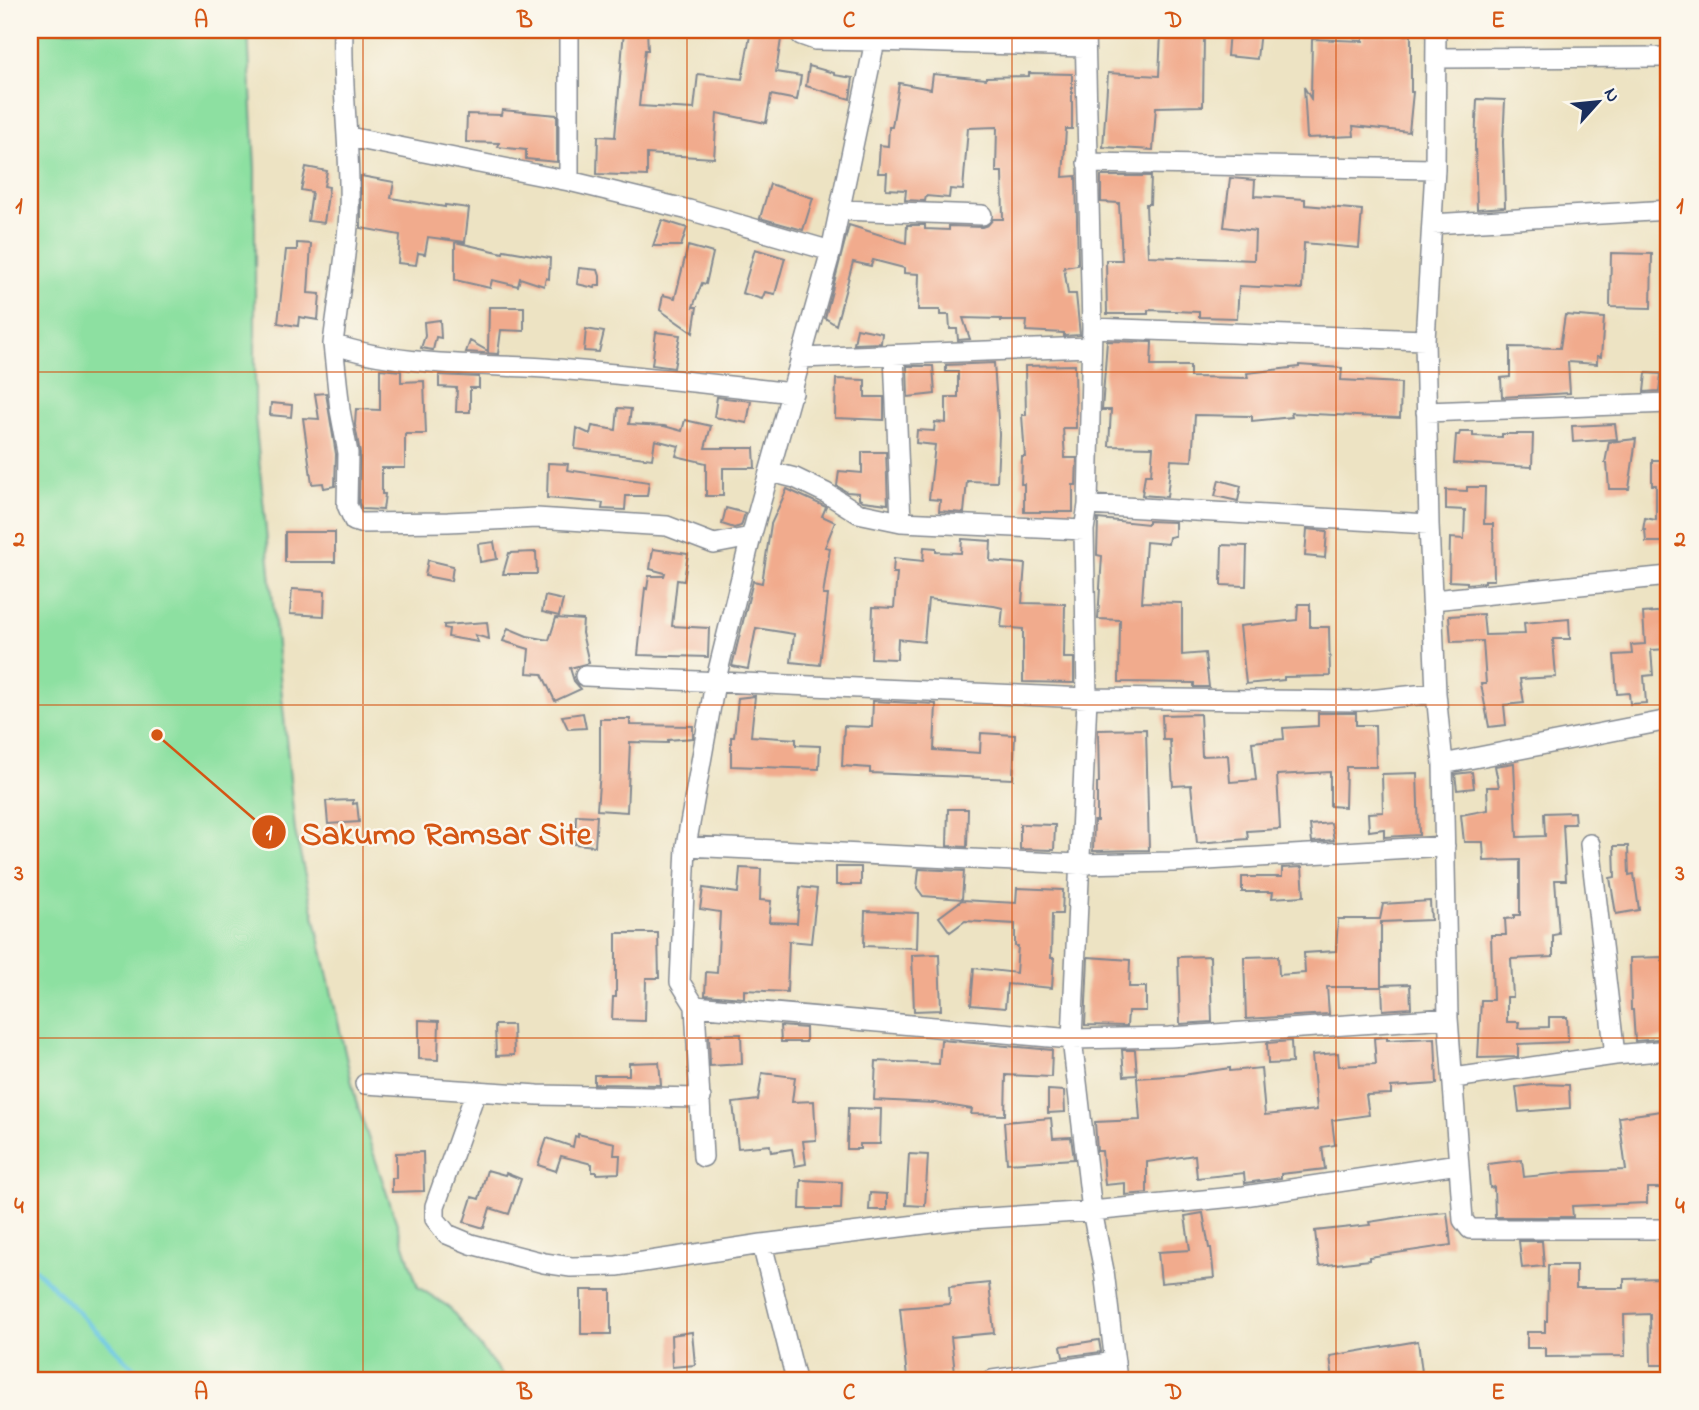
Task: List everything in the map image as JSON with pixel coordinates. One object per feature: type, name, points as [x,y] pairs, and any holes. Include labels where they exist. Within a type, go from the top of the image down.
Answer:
[{"type":"street","points":[[343,30],[342,63],[349,136],[349,213],[333,344],[348,453],[347,505],[354,521],[448,522],[536,518],[667,526],[714,544],[751,537]]},
{"type":"street","points":[[569,30],[569,181]]},
{"type":"street","points":[[799,30],[801,36],[815,40],[1085,38],[1091,337],[1088,505],[1084,530],[1087,698],[1072,1039],[1092,1211],[1104,1271],[1116,1371],[992,1380]]},
{"type":"street","points":[[1436,30],[1435,169],[1424,340],[1436,693],[1443,764],[1448,1018],[1463,1220],[1470,1229],[1669,1229]]},
{"type":"street","points":[[703,1157],[695,1006],[680,982],[686,846],[715,683],[751,537],[831,251],[875,41]]},
{"type":"street","points":[[1436,58],[1669,57]]},
{"type":"street","points":[[349,136],[569,181],[689,210],[831,251]]},
{"type":"street","points":[[1087,163],[1435,169]]},
{"type":"street","points":[[841,210],[982,215]]},
{"type":"street","points":[[1432,224],[1669,210]]},
{"type":"street","points":[[800,358],[894,355],[1091,337],[1424,340]]},
{"type":"street","points":[[333,344],[358,352],[417,360],[608,372],[793,393]]},
{"type":"street","points":[[894,355],[901,522]]},
{"type":"street","points":[[1426,412],[1669,403]]},
{"type":"street","points":[[771,472],[794,478],[826,493],[858,513],[901,522],[1084,530]]},
{"type":"street","points":[[1088,505],[1429,524]]},
{"type":"street","points":[[1433,600],[1669,576]]},
{"type":"street","points":[[585,676],[1087,698],[1359,701],[1436,693]]},
{"type":"street","points":[[1443,764],[1669,720]]},
{"type":"street","points":[[1590,844],[1615,1055]]},
{"type":"street","points":[[686,846],[1079,864],[1173,862],[1445,846]]},
{"type":"street","points":[[695,1006],[1072,1039],[1170,1037],[1448,1018]]},
{"type":"street","points":[[1454,1078],[1669,1050]]},
{"type":"street","points":[[365,1084],[538,1095],[701,1098]]},
{"type":"street","points":[[475,1091],[435,1206],[435,1219],[447,1234],[471,1244],[544,1264],[570,1267],[617,1266],[762,1244],[957,1220],[1092,1211],[1244,1196],[1458,1164]]},
{"type":"street","points":[[762,1244],[796,1380]]},
{"type":"green space","points":[[30,30],[248,30],[255,169],[255,417],[295,831],[356,1101],[418,1287],[449,1307],[506,1380],[30,1380]]},
{"type":"building","points":[[624,30],[647,30],[648,50],[645,50],[639,106],[694,109],[698,74],[742,79],[751,30],[782,33],[776,72],[801,76],[797,100],[771,95],[766,123],[717,113],[714,158],[647,154],[647,176],[597,174],[598,136],[615,137]]},
{"type":"building","points":[[1229,30],[1260,30],[1257,59],[1227,56]]},
{"type":"building","points":[[1161,33],[1204,36],[1203,106],[1156,107],[1153,150],[1103,147],[1108,73],[1159,76]]},
{"type":"building","points":[[1363,35],[1411,35],[1413,92],[1409,132],[1353,126],[1354,136],[1307,138],[1304,87],[1311,99],[1312,39],[1363,41]]},
{"type":"building","points":[[809,66],[834,75],[853,78],[850,99],[806,86]]},
{"type":"building","points":[[1029,73],[1072,74],[1072,129],[1066,129],[1063,177],[1076,176],[1078,265],[1064,267],[1068,294],[1076,294],[1080,335],[1064,336],[1064,333],[1026,331],[1027,321],[963,318],[970,339],[958,340],[957,329],[950,329],[949,315],[940,315],[940,310],[918,310],[919,274],[904,273],[904,268],[873,260],[871,266],[853,262],[836,325],[825,318],[849,225],[906,243],[907,225],[925,225],[925,229],[949,230],[949,226],[982,227],[993,219],[1003,219],[1002,172],[996,172],[997,127],[968,128],[963,190],[950,189],[949,198],[926,196],[925,201],[905,200],[906,190],[886,189],[887,173],[878,173],[880,145],[888,146],[889,127],[892,127],[899,83],[931,89],[933,74],[986,79],[1029,76]]},
{"type":"building","points":[[1477,99],[1505,100],[1505,207],[1477,209]]},
{"type":"building","points":[[502,110],[557,115],[557,162],[526,159],[526,150],[498,147],[499,143],[466,142],[467,114],[501,115]]},
{"type":"building","points":[[306,167],[327,171],[324,186],[329,187],[324,223],[308,221],[312,192],[301,190]]},
{"type":"building","points":[[361,176],[394,182],[391,198],[469,208],[465,242],[428,237],[425,254],[418,253],[416,265],[398,263],[400,235],[361,228]]},
{"type":"building","points":[[1101,176],[1151,176],[1150,204],[1146,204],[1148,256],[1254,260],[1255,231],[1224,227],[1230,178],[1255,180],[1254,196],[1305,199],[1305,205],[1362,210],[1359,248],[1304,243],[1302,289],[1239,286],[1237,318],[1199,317],[1199,312],[1148,310],[1148,314],[1107,314],[1106,260],[1122,260],[1119,203],[1101,202]]},
{"type":"building","points":[[770,184],[813,198],[803,230],[760,218]]},
{"type":"building","points":[[662,220],[687,228],[681,246],[653,246]]},
{"type":"building","points":[[455,242],[503,253],[504,250],[550,258],[549,279],[546,278],[544,286],[520,278],[518,286],[492,280],[490,288],[455,280]]},
{"type":"building","points":[[297,243],[311,244],[308,293],[320,294],[318,320],[299,317],[298,326],[278,323],[286,250],[297,250]]},
{"type":"building","points":[[688,246],[713,253],[706,284],[702,283],[693,307],[697,307],[693,333],[660,310],[663,295],[675,298]]},
{"type":"building","points":[[755,249],[785,258],[775,294],[765,292],[762,299],[742,293]]},
{"type":"building","points":[[1611,253],[1652,254],[1651,308],[1610,307]]},
{"type":"building","points":[[579,268],[598,270],[600,285],[595,288],[577,284]]},
{"type":"building","points":[[489,307],[524,307],[524,331],[501,330],[498,354],[466,352],[470,341],[488,351]]},
{"type":"building","points":[[1565,315],[1604,318],[1601,357],[1597,356],[1597,364],[1568,362],[1570,393],[1502,397],[1501,378],[1510,377],[1510,347],[1560,348]]},
{"type":"building","points":[[440,320],[441,338],[436,337],[433,350],[421,348],[425,336],[424,322]]},
{"type":"building","points":[[857,328],[882,333],[881,343],[854,344]]},
{"type":"building","points":[[586,329],[604,332],[599,352],[584,351]]},
{"type":"building","points":[[656,332],[680,335],[674,368],[652,365]]},
{"type":"building","points":[[1107,341],[1152,342],[1151,366],[1190,366],[1190,377],[1248,378],[1247,373],[1299,365],[1342,368],[1341,380],[1401,383],[1400,418],[1291,413],[1292,417],[1252,421],[1252,416],[1195,415],[1192,461],[1171,460],[1167,497],[1142,495],[1145,475],[1151,475],[1153,447],[1109,446],[1111,410],[1102,410]]},
{"type":"building","points":[[994,363],[999,434],[997,482],[967,481],[964,513],[939,511],[940,500],[929,499],[935,445],[916,443],[917,430],[934,431],[935,422],[946,423],[946,397],[958,397],[958,372],[946,372],[946,365]]},
{"type":"building","points":[[1075,365],[1076,428],[1063,428],[1065,458],[1077,458],[1073,512],[1024,512],[1024,484],[1021,484],[1022,457],[1025,457],[1022,415],[1026,415],[1025,366]]},
{"type":"building","points":[[907,366],[933,366],[935,394],[908,397]]},
{"type":"building","points":[[380,369],[401,371],[401,382],[424,381],[426,434],[405,434],[405,468],[382,468],[382,494],[385,494],[383,510],[362,509],[359,503],[360,453],[355,425],[356,409],[380,410]]},
{"type":"building","points":[[1646,373],[1661,374],[1659,391],[1644,392]]},
{"type":"building","points":[[439,375],[479,377],[479,388],[470,388],[470,412],[456,412],[457,388],[439,387]]},
{"type":"building","points":[[836,379],[865,380],[865,397],[884,397],[884,420],[835,418]]},
{"type":"building","points":[[326,393],[336,454],[335,486],[324,488],[323,483],[312,484],[303,418],[319,419],[315,394]]},
{"type":"building","points":[[717,397],[751,401],[747,423],[714,417]]},
{"type":"building","points":[[271,403],[292,405],[291,417],[270,415]]},
{"type":"building","points":[[618,408],[631,409],[629,424],[664,426],[682,431],[685,420],[711,426],[705,448],[754,448],[755,468],[723,468],[723,496],[706,496],[706,463],[676,456],[679,446],[655,440],[652,459],[575,449],[577,428],[590,434],[592,426],[616,430]]},
{"type":"building","points":[[1615,424],[1617,439],[1573,442],[1572,426]]},
{"type":"building","points":[[1460,432],[1473,432],[1473,436],[1502,437],[1502,434],[1533,434],[1532,467],[1454,463],[1456,435]]},
{"type":"building","points":[[1636,439],[1629,489],[1609,489],[1605,463],[1609,442]]},
{"type":"building","points":[[862,452],[886,452],[888,504],[863,501],[859,499],[859,493],[847,492],[837,486],[839,471],[862,473]]},
{"type":"building","points":[[1652,460],[1669,460],[1669,542],[1646,542],[1643,530],[1645,518],[1656,520],[1656,485],[1652,485]]},
{"type":"building","points":[[548,463],[568,464],[567,470],[649,482],[647,496],[626,496],[625,510],[602,509],[603,503],[547,498]]},
{"type":"building","points":[[1219,480],[1241,486],[1238,501],[1215,496]]},
{"type":"building","points":[[1467,487],[1485,487],[1484,524],[1493,524],[1494,580],[1467,584],[1449,581],[1450,538],[1464,539],[1465,510],[1446,509],[1446,490],[1467,491]]},
{"type":"building","points":[[787,489],[826,507],[822,516],[835,522],[825,547],[830,548],[823,595],[828,595],[820,665],[791,662],[794,634],[756,628],[748,669],[732,666],[753,581],[762,583],[771,524]]},
{"type":"building","points":[[726,508],[745,513],[741,526],[734,528],[722,524]]},
{"type":"building","points":[[1098,519],[1148,524],[1148,521],[1175,522],[1175,536],[1169,537],[1168,544],[1146,542],[1142,602],[1182,603],[1182,655],[1205,653],[1209,687],[1194,687],[1194,683],[1119,682],[1120,620],[1098,619],[1102,556],[1097,555]]},
{"type":"building","points":[[1307,529],[1327,531],[1325,558],[1305,556]]},
{"type":"building","points":[[285,532],[335,532],[335,562],[285,562]]},
{"type":"building","points":[[962,539],[991,541],[990,561],[1025,564],[1022,603],[1065,604],[1064,658],[1074,658],[1074,683],[1023,682],[1023,629],[1001,627],[1003,608],[994,606],[928,599],[924,642],[898,639],[897,659],[871,658],[873,607],[894,608],[897,573],[893,573],[894,558],[923,561],[924,547],[936,548],[936,552],[961,553]]},
{"type":"building","points":[[494,542],[497,559],[480,562],[478,544]]},
{"type":"building","points":[[1222,545],[1247,546],[1246,586],[1221,585]]},
{"type":"building","points":[[653,549],[688,554],[684,581],[677,580],[672,626],[709,628],[708,657],[638,655],[645,588],[647,589],[649,576],[664,576],[665,573],[650,569]]},
{"type":"building","points":[[536,552],[537,574],[503,574],[509,553]]},
{"type":"building","points":[[428,560],[453,566],[451,581],[425,576]]},
{"type":"building","points":[[292,589],[325,591],[324,616],[290,614]]},
{"type":"building","points":[[545,596],[563,600],[559,616],[542,612]]},
{"type":"building","points":[[1298,604],[1310,604],[1310,627],[1329,627],[1330,676],[1284,677],[1284,680],[1246,684],[1240,626],[1297,620]]},
{"type":"building","points":[[1669,611],[1669,649],[1651,650],[1653,675],[1644,676],[1646,703],[1630,704],[1629,693],[1617,694],[1614,655],[1632,654],[1631,645],[1645,644],[1643,613]]},
{"type":"building","points":[[1483,614],[1485,635],[1525,634],[1524,623],[1569,619],[1570,639],[1553,639],[1556,677],[1520,679],[1524,703],[1504,705],[1506,725],[1489,727],[1481,684],[1486,684],[1483,641],[1451,642],[1449,616]]},
{"type":"building","points":[[556,618],[583,620],[582,633],[589,663],[570,668],[574,681],[581,689],[555,701],[542,674],[527,673],[529,649],[503,641],[508,628],[527,636],[549,640]]},
{"type":"building","points":[[487,622],[489,639],[475,635],[478,642],[448,637],[449,629],[444,628],[444,625]]},
{"type":"building","points":[[755,696],[751,736],[796,739],[796,745],[820,746],[819,769],[731,766],[731,737],[734,737],[738,698]]},
{"type":"building","points":[[873,701],[936,704],[934,750],[980,753],[981,733],[1015,735],[1013,779],[870,773],[870,768],[842,766],[844,726],[872,727]]},
{"type":"building","points":[[583,713],[586,728],[568,729],[562,716]]},
{"type":"building","points":[[1318,713],[1356,713],[1356,725],[1375,725],[1376,767],[1346,767],[1345,807],[1330,806],[1330,772],[1277,775],[1280,829],[1247,831],[1248,839],[1197,843],[1191,785],[1173,786],[1170,740],[1163,740],[1162,715],[1200,714],[1202,756],[1228,755],[1230,782],[1256,780],[1252,742],[1284,739],[1283,728],[1318,726]]},
{"type":"building","points":[[600,719],[630,719],[630,725],[693,726],[693,738],[668,740],[668,743],[630,742],[627,812],[597,810]]},
{"type":"building","points":[[1146,729],[1149,850],[1093,851],[1099,783],[1098,730]]},
{"type":"building","points":[[1514,763],[1517,837],[1545,836],[1544,813],[1574,812],[1575,824],[1563,824],[1566,880],[1555,880],[1559,934],[1553,935],[1553,957],[1511,959],[1513,997],[1507,997],[1507,1022],[1519,1022],[1518,1028],[1549,1027],[1549,1017],[1567,1017],[1568,1042],[1518,1044],[1518,1057],[1478,1058],[1481,1000],[1493,1000],[1491,935],[1506,935],[1505,919],[1520,915],[1520,860],[1484,861],[1483,842],[1464,842],[1461,815],[1488,810],[1487,787],[1499,787],[1495,766]]},
{"type":"building","points":[[1472,772],[1474,788],[1457,790],[1455,774]]},
{"type":"building","points":[[1417,773],[1419,835],[1384,837],[1384,829],[1369,831],[1368,813],[1383,812],[1382,774]]},
{"type":"building","points":[[353,800],[353,804],[357,803],[359,822],[328,824],[326,801]]},
{"type":"building","points":[[948,809],[968,809],[967,847],[947,846]]},
{"type":"building","points":[[576,815],[597,816],[595,846],[575,844]]},
{"type":"building","points":[[1331,823],[1334,840],[1312,842],[1310,825]]},
{"type":"building","points":[[1020,824],[1055,825],[1054,850],[1020,849]]},
{"type":"building","points":[[1614,846],[1628,846],[1629,875],[1634,874],[1639,910],[1616,914],[1610,878],[1615,877]]},
{"type":"building","points":[[836,867],[861,867],[861,885],[836,885]]},
{"type":"building","points":[[1302,867],[1304,896],[1272,898],[1273,892],[1242,892],[1242,877],[1282,877],[1282,868]]},
{"type":"building","points":[[740,868],[761,869],[760,900],[771,901],[769,922],[797,923],[800,887],[817,889],[811,943],[789,941],[787,992],[744,990],[744,998],[705,995],[706,972],[717,973],[720,912],[700,909],[703,888],[738,893]]},
{"type":"building","points":[[919,869],[964,871],[962,899],[923,896],[917,888]]},
{"type":"building","points":[[1017,888],[1063,890],[1062,914],[1052,914],[1052,988],[1007,984],[1005,1008],[971,1005],[974,968],[1016,973],[1018,946],[1015,946],[1015,924],[965,921],[950,932],[939,917],[962,900],[1016,903]]},
{"type":"building","points":[[1430,901],[1431,920],[1381,922],[1381,987],[1327,987],[1329,1014],[1246,1019],[1244,957],[1278,956],[1279,975],[1305,973],[1304,953],[1336,951],[1338,919],[1380,919],[1383,904]]},
{"type":"building","points":[[865,911],[918,913],[917,948],[864,946]]},
{"type":"building","points":[[616,933],[658,933],[659,978],[646,978],[645,1021],[612,1020],[613,997],[616,997]]},
{"type":"building","points":[[939,954],[941,1010],[914,1011],[912,955]]},
{"type":"building","points":[[1210,956],[1212,1022],[1180,1024],[1178,957]]},
{"type":"building","points":[[1088,957],[1130,960],[1129,987],[1146,987],[1146,1011],[1128,1011],[1127,1026],[1085,1025]]},
{"type":"building","points":[[1662,957],[1662,962],[1669,962],[1669,1038],[1635,1041],[1631,1010],[1630,958]]},
{"type":"building","points":[[1410,984],[1411,1008],[1383,1010],[1382,985]]},
{"type":"building","points":[[419,1020],[439,1021],[438,1060],[419,1059]]},
{"type":"building","points":[[495,1025],[513,1025],[514,1055],[496,1056]]},
{"type":"building","points":[[780,1026],[806,1028],[806,1042],[781,1042]]},
{"type":"building","points":[[741,1034],[742,1064],[710,1066],[709,1035]]},
{"type":"building","points":[[1387,1037],[1387,1040],[1435,1038],[1437,1084],[1391,1087],[1391,1094],[1366,1095],[1369,1115],[1332,1120],[1335,1145],[1322,1147],[1325,1169],[1281,1174],[1281,1178],[1245,1183],[1244,1173],[1197,1178],[1195,1155],[1147,1162],[1147,1193],[1125,1195],[1125,1183],[1105,1185],[1102,1151],[1097,1151],[1095,1122],[1140,1120],[1137,1078],[1230,1068],[1230,1071],[1261,1068],[1265,1115],[1317,1110],[1312,1055],[1338,1053],[1339,1066],[1376,1064],[1374,1038]]},
{"type":"building","points":[[941,1040],[1052,1050],[1051,1077],[1006,1075],[1005,1115],[971,1114],[972,1109],[935,1103],[874,1100],[876,1061],[939,1064]]},
{"type":"building","points":[[1291,1041],[1292,1063],[1268,1064],[1267,1043]]},
{"type":"building","points":[[1122,1050],[1135,1050],[1137,1075],[1124,1076]]},
{"type":"building","points":[[659,1062],[661,1085],[594,1084],[594,1075],[629,1075],[629,1063]]},
{"type":"building","points":[[762,1073],[795,1077],[792,1102],[814,1101],[816,1140],[803,1141],[806,1164],[795,1166],[792,1149],[771,1152],[770,1145],[738,1148],[733,1103],[758,1100]]},
{"type":"building","points":[[1569,1085],[1570,1108],[1519,1112],[1516,1087]]},
{"type":"building","points":[[1048,1090],[1064,1091],[1065,1112],[1048,1113]]},
{"type":"building","points":[[848,1108],[881,1109],[880,1144],[860,1144],[860,1149],[847,1149]]},
{"type":"building","points":[[1661,1111],[1669,1160],[1669,1188],[1647,1188],[1647,1203],[1572,1206],[1573,1217],[1495,1217],[1494,1187],[1490,1188],[1488,1164],[1522,1160],[1524,1177],[1626,1170],[1619,1117]]},
{"type":"building","points":[[1051,1118],[1053,1138],[1071,1137],[1074,1159],[1007,1163],[1004,1122]]},
{"type":"building","points":[[578,1134],[615,1143],[614,1155],[620,1155],[619,1173],[597,1174],[592,1172],[592,1164],[561,1156],[556,1171],[538,1165],[547,1138],[573,1147]]},
{"type":"building","points":[[423,1152],[424,1191],[392,1192],[392,1178],[396,1178],[396,1153]]},
{"type":"building","points":[[909,1154],[928,1155],[925,1206],[906,1205]]},
{"type":"building","points":[[487,1170],[521,1179],[509,1214],[490,1208],[484,1228],[464,1222],[472,1197],[479,1199]]},
{"type":"building","points":[[801,1180],[842,1182],[841,1209],[800,1209]]},
{"type":"building","points":[[870,1193],[887,1194],[887,1210],[869,1210]]},
{"type":"building","points":[[1447,1212],[1451,1245],[1319,1266],[1315,1231]]},
{"type":"building","points":[[1203,1213],[1214,1278],[1161,1283],[1158,1252],[1190,1250],[1185,1216]]},
{"type":"building","points":[[1519,1241],[1542,1241],[1544,1266],[1522,1268]]},
{"type":"building","points":[[1548,1265],[1576,1265],[1576,1288],[1624,1288],[1624,1279],[1664,1278],[1665,1319],[1669,1319],[1669,1365],[1651,1365],[1650,1314],[1624,1315],[1625,1356],[1545,1357],[1545,1348],[1527,1348],[1527,1332],[1545,1332]]},
{"type":"building","points":[[989,1283],[994,1333],[951,1337],[955,1373],[907,1378],[900,1308],[950,1304],[949,1287]]},
{"type":"building","points":[[581,1290],[611,1290],[611,1334],[581,1334]]},
{"type":"building","points":[[692,1332],[695,1365],[672,1367],[671,1335]]},
{"type":"building","points":[[1099,1340],[1101,1352],[1063,1357],[1061,1346]]},
{"type":"building","points":[[1418,1341],[1423,1380],[1333,1380],[1330,1356]]},
{"type":"waterway","points":[[30,1264],[146,1380]]},
{"type":"place","name":"Sakumo Ramsar Site","points":[[157,735]]}]
